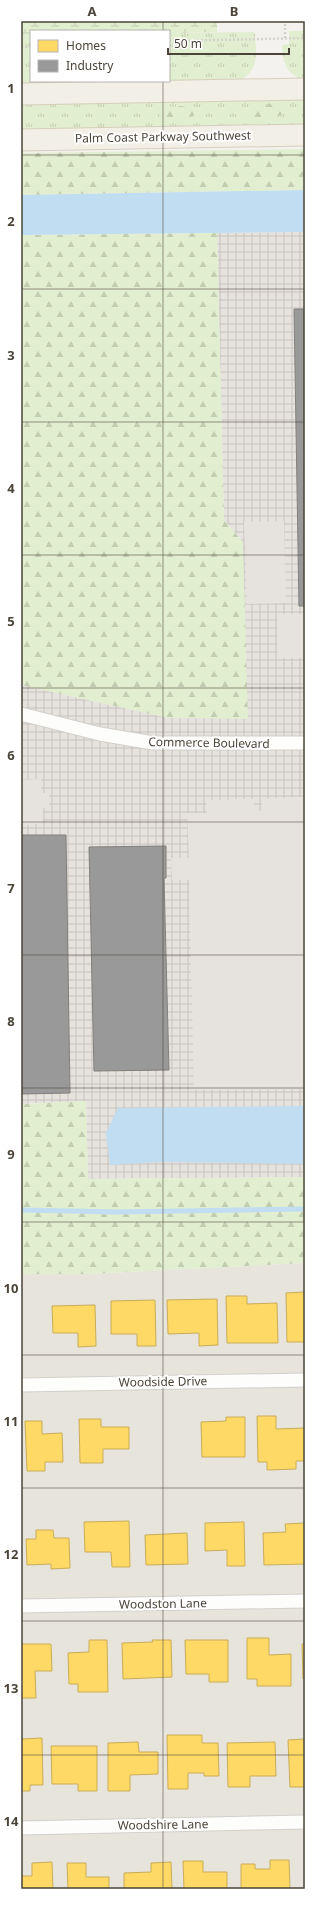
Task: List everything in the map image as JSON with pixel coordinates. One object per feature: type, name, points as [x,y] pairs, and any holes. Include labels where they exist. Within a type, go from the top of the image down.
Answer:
[{"type":"main road","points":[[21,94],[305,89]]},
{"type":"main road","name":"Palm Coast Parkway Southwest","points":[[21,140],[305,135]]},
{"type":"street","name":"Commerce Boulevard","points":[[21,714],[100,734],[153,743],[305,743]]},
{"type":"street","name":"Woodside Drive","points":[[21,1385],[305,1380]]},
{"type":"street","name":"Woodston Lane","points":[[21,1606],[305,1601]]},
{"type":"street","name":"Woodshire Lane","points":[[21,1828],[305,1822]]},
{"type":"path","points":[[284,38],[285,21]]},
{"type":"path","points":[[170,41],[305,38]]},
{"type":"shaded area","points":[[305,232],[305,1177],[88,1179],[86,1101],[21,1104],[21,685],[169,718],[243,542],[224,520],[217,233]]},
{"type":"shaded area","points":[[284,521],[286,603],[247,604],[244,522]]},
{"type":"shaded area","points":[[277,614],[305,614],[305,658],[278,658]]},
{"type":"shaded area","points":[[41,779],[41,793],[49,793],[49,808],[43,808],[43,824],[21,825],[21,780]]},
{"type":"shaded area","points":[[305,797],[305,1089],[194,1090],[189,880],[172,880],[171,858],[189,858],[187,813],[207,813],[206,800],[254,799],[254,811],[262,811],[262,799]]},
{"type":"shaded area","points":[[305,1263],[305,1889],[21,1889],[21,1274],[89,1274]]},
{"type":"green space","points":[[21,21],[217,21],[217,32],[170,33],[170,30],[30,30],[30,36],[21,37]]},
{"type":"green space","points":[[289,31],[305,31],[305,80],[294,75],[290,71],[283,57],[282,45],[289,44]]},
{"type":"green space","points":[[255,32],[256,55],[253,68],[244,78],[236,82],[21,85],[21,37],[30,36],[30,82],[170,82],[170,33]]},
{"type":"green space","points":[[305,98],[305,127],[21,131],[21,103]]},
{"type":"green space","points":[[269,104],[278,104],[287,108],[286,113],[263,120],[254,120],[249,118],[249,109]]},
{"type":"green space","points":[[168,107],[188,107],[194,111],[194,116],[177,119],[160,117],[159,110]]},
{"type":"green space","points":[[305,149],[305,190],[21,195],[21,153]]},
{"type":"green space","points":[[217,233],[224,520],[243,542],[248,719],[169,718],[21,685],[21,235]]},
{"type":"green space","points":[[86,1101],[88,1179],[305,1177],[305,1263],[89,1274],[21,1274],[21,1104]]},
{"type":"water","points":[[305,190],[305,232],[21,235],[21,195]]},
{"type":"water","points":[[305,1106],[305,1164],[162,1162],[110,1165],[106,1133],[118,1108]]},
{"type":"building: Homes","points":[[305,1292],[305,1342],[287,1342],[286,1293]]},
{"type":"building: Homes","points":[[226,1296],[247,1296],[247,1304],[277,1303],[278,1343],[227,1343]]},
{"type":"building: Homes","points":[[217,1299],[218,1345],[199,1346],[199,1333],[168,1334],[167,1300]]},
{"type":"building: Homes","points":[[155,1300],[156,1346],[137,1346],[137,1334],[111,1334],[111,1301]]},
{"type":"building: Homes","points":[[95,1305],[96,1346],[78,1347],[78,1333],[53,1333],[52,1306]]},
{"type":"building: Homes","points":[[257,1416],[276,1416],[276,1429],[305,1428],[305,1461],[296,1461],[296,1469],[267,1470],[267,1462],[258,1462]]},
{"type":"building: Homes","points":[[226,1417],[245,1417],[245,1457],[202,1457],[201,1422],[226,1421]]},
{"type":"building: Homes","points":[[79,1419],[101,1419],[101,1427],[129,1427],[129,1449],[103,1449],[103,1463],[80,1463]]},
{"type":"building: Homes","points":[[25,1421],[42,1421],[42,1434],[62,1433],[63,1462],[45,1462],[45,1471],[27,1471]]},
{"type":"building: Homes","points":[[129,1521],[130,1567],[112,1567],[111,1552],[85,1552],[84,1522]]},
{"type":"building: Homes","points":[[244,1522],[245,1566],[227,1566],[227,1550],[205,1551],[205,1523]]},
{"type":"building: Homes","points":[[305,1523],[305,1564],[264,1565],[263,1533],[286,1532],[285,1524]]},
{"type":"building: Homes","points":[[36,1530],[53,1530],[54,1538],[69,1538],[70,1568],[51,1569],[51,1564],[27,1565],[26,1539],[36,1539]]},
{"type":"building: Homes","points":[[187,1533],[188,1564],[146,1565],[145,1535]]},
{"type":"building: Homes","points":[[247,1638],[269,1638],[269,1655],[291,1654],[291,1686],[257,1686],[257,1679],[247,1679]]},
{"type":"building: Homes","points":[[89,1640],[107,1640],[108,1692],[78,1692],[78,1684],[69,1684],[68,1653],[89,1652]]},
{"type":"building: Homes","points":[[152,1640],[171,1640],[172,1677],[123,1679],[122,1643],[153,1642]]},
{"type":"building: Homes","points":[[185,1640],[228,1640],[228,1682],[209,1682],[209,1674],[186,1674]]},
{"type":"building: Homes","points":[[21,1644],[51,1644],[52,1671],[35,1671],[36,1698],[21,1698]]},
{"type":"building: Homes","points":[[302,1644],[305,1644],[305,1679],[303,1679]]},
{"type":"building: Homes","points":[[167,1735],[202,1735],[202,1743],[218,1743],[219,1776],[204,1776],[204,1773],[188,1773],[188,1789],[168,1789]]},
{"type":"building: Homes","points":[[42,1738],[43,1785],[30,1785],[30,1791],[21,1791],[21,1739]]},
{"type":"building: Homes","points":[[305,1739],[305,1787],[290,1787],[288,1740]]},
{"type":"building: Homes","points":[[138,1742],[139,1752],[158,1752],[158,1774],[130,1775],[130,1791],[108,1791],[108,1743]]},
{"type":"building: Homes","points":[[275,1742],[276,1776],[250,1776],[250,1787],[228,1787],[227,1743]]},
{"type":"building: Homes","points":[[51,1746],[97,1746],[97,1791],[78,1791],[78,1784],[52,1784]]},
{"type":"building: Homes","points":[[270,1860],[289,1860],[290,1889],[241,1889],[241,1864],[255,1864],[255,1869],[270,1869]]},
{"type":"building: Homes","points":[[183,1861],[203,1861],[203,1872],[227,1872],[227,1889],[184,1889]]},
{"type":"building: Homes","points":[[52,1862],[53,1889],[21,1889],[21,1876],[32,1876],[32,1863]]},
{"type":"building: Homes","points":[[171,1862],[172,1889],[124,1889],[124,1873],[151,1872],[151,1863]]},
{"type":"building: Homes","points":[[67,1863],[86,1863],[86,1877],[109,1877],[109,1889],[68,1889]]},
{"type":"building: Industry","points":[[294,309],[305,309],[305,606],[299,606]]},
{"type":"building: Industry","points":[[21,835],[66,835],[70,1093],[21,1094]]},
{"type":"building: Industry","points":[[166,846],[166,878],[164,878],[169,1070],[94,1071],[89,847]]},
{"type":"waterway","points":[[21,1210],[117,1212],[305,1209]]}]
